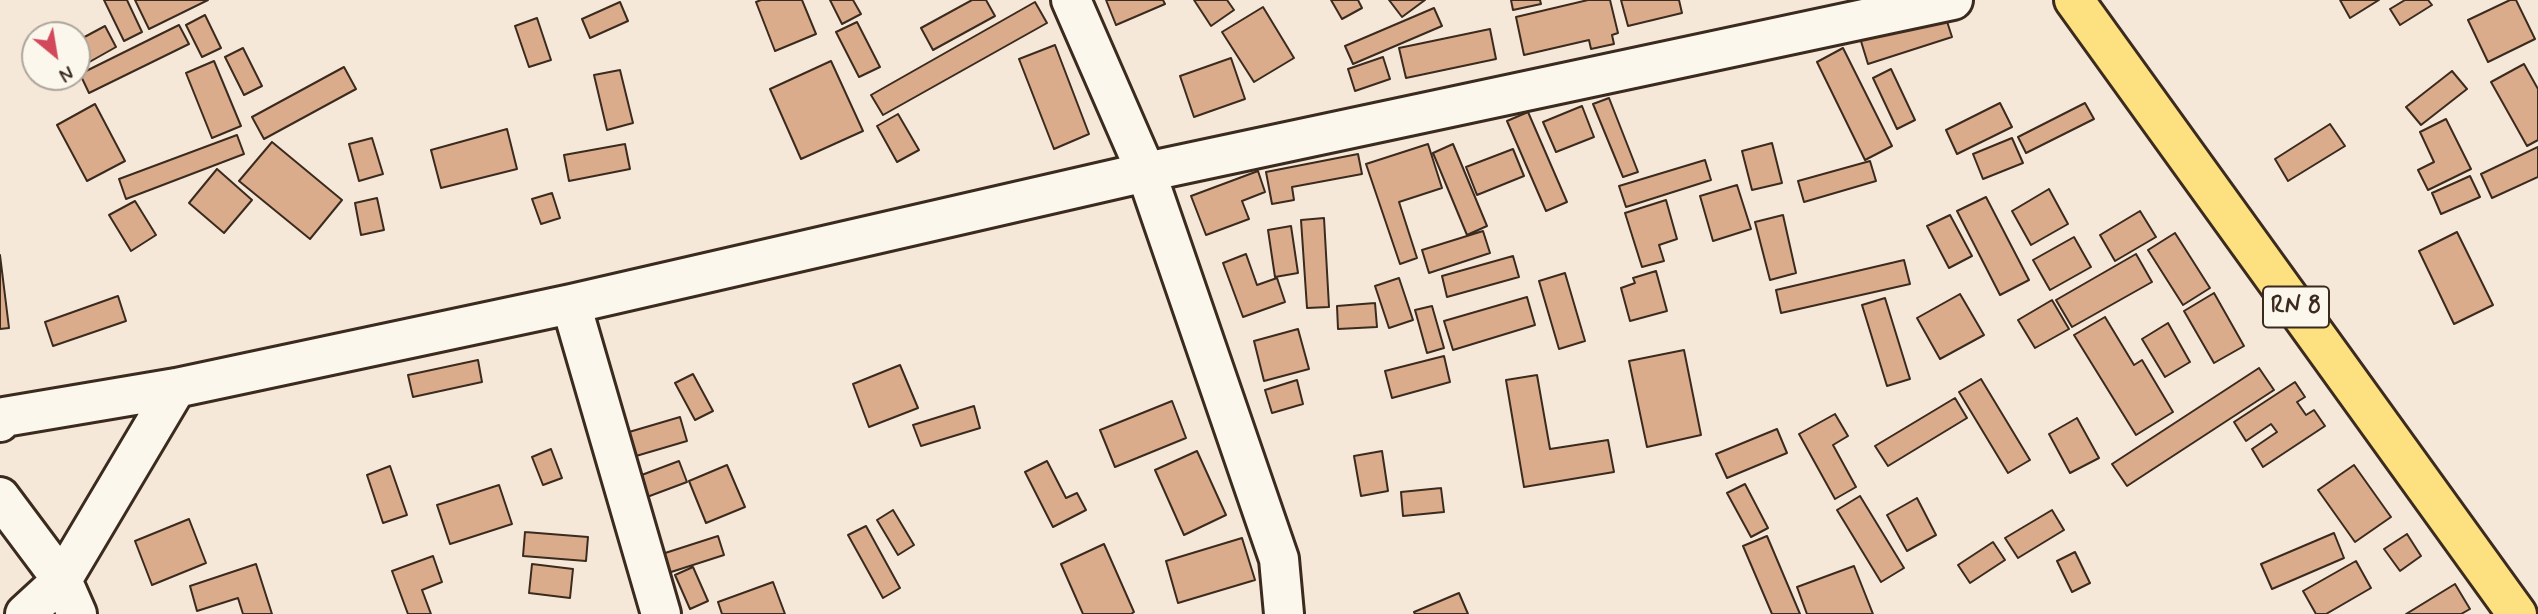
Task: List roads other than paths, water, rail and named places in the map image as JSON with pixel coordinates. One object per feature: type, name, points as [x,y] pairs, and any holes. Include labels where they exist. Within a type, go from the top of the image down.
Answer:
[{"type":"main road","name":"RN 8","points":[[2074,0],[2517,614]]},
{"type":"street","points":[[1071,0],[1146,172],[1279,559],[1284,614]]},
{"type":"street","points":[[0,422],[4,417],[176,388],[571,304],[1146,172],[1953,0]]},
{"type":"street","points":[[571,304],[661,614]]},
{"type":"street","points":[[25,614],[69,597],[176,388]]},
{"type":"street","points":[[0,497],[69,597]]}]
